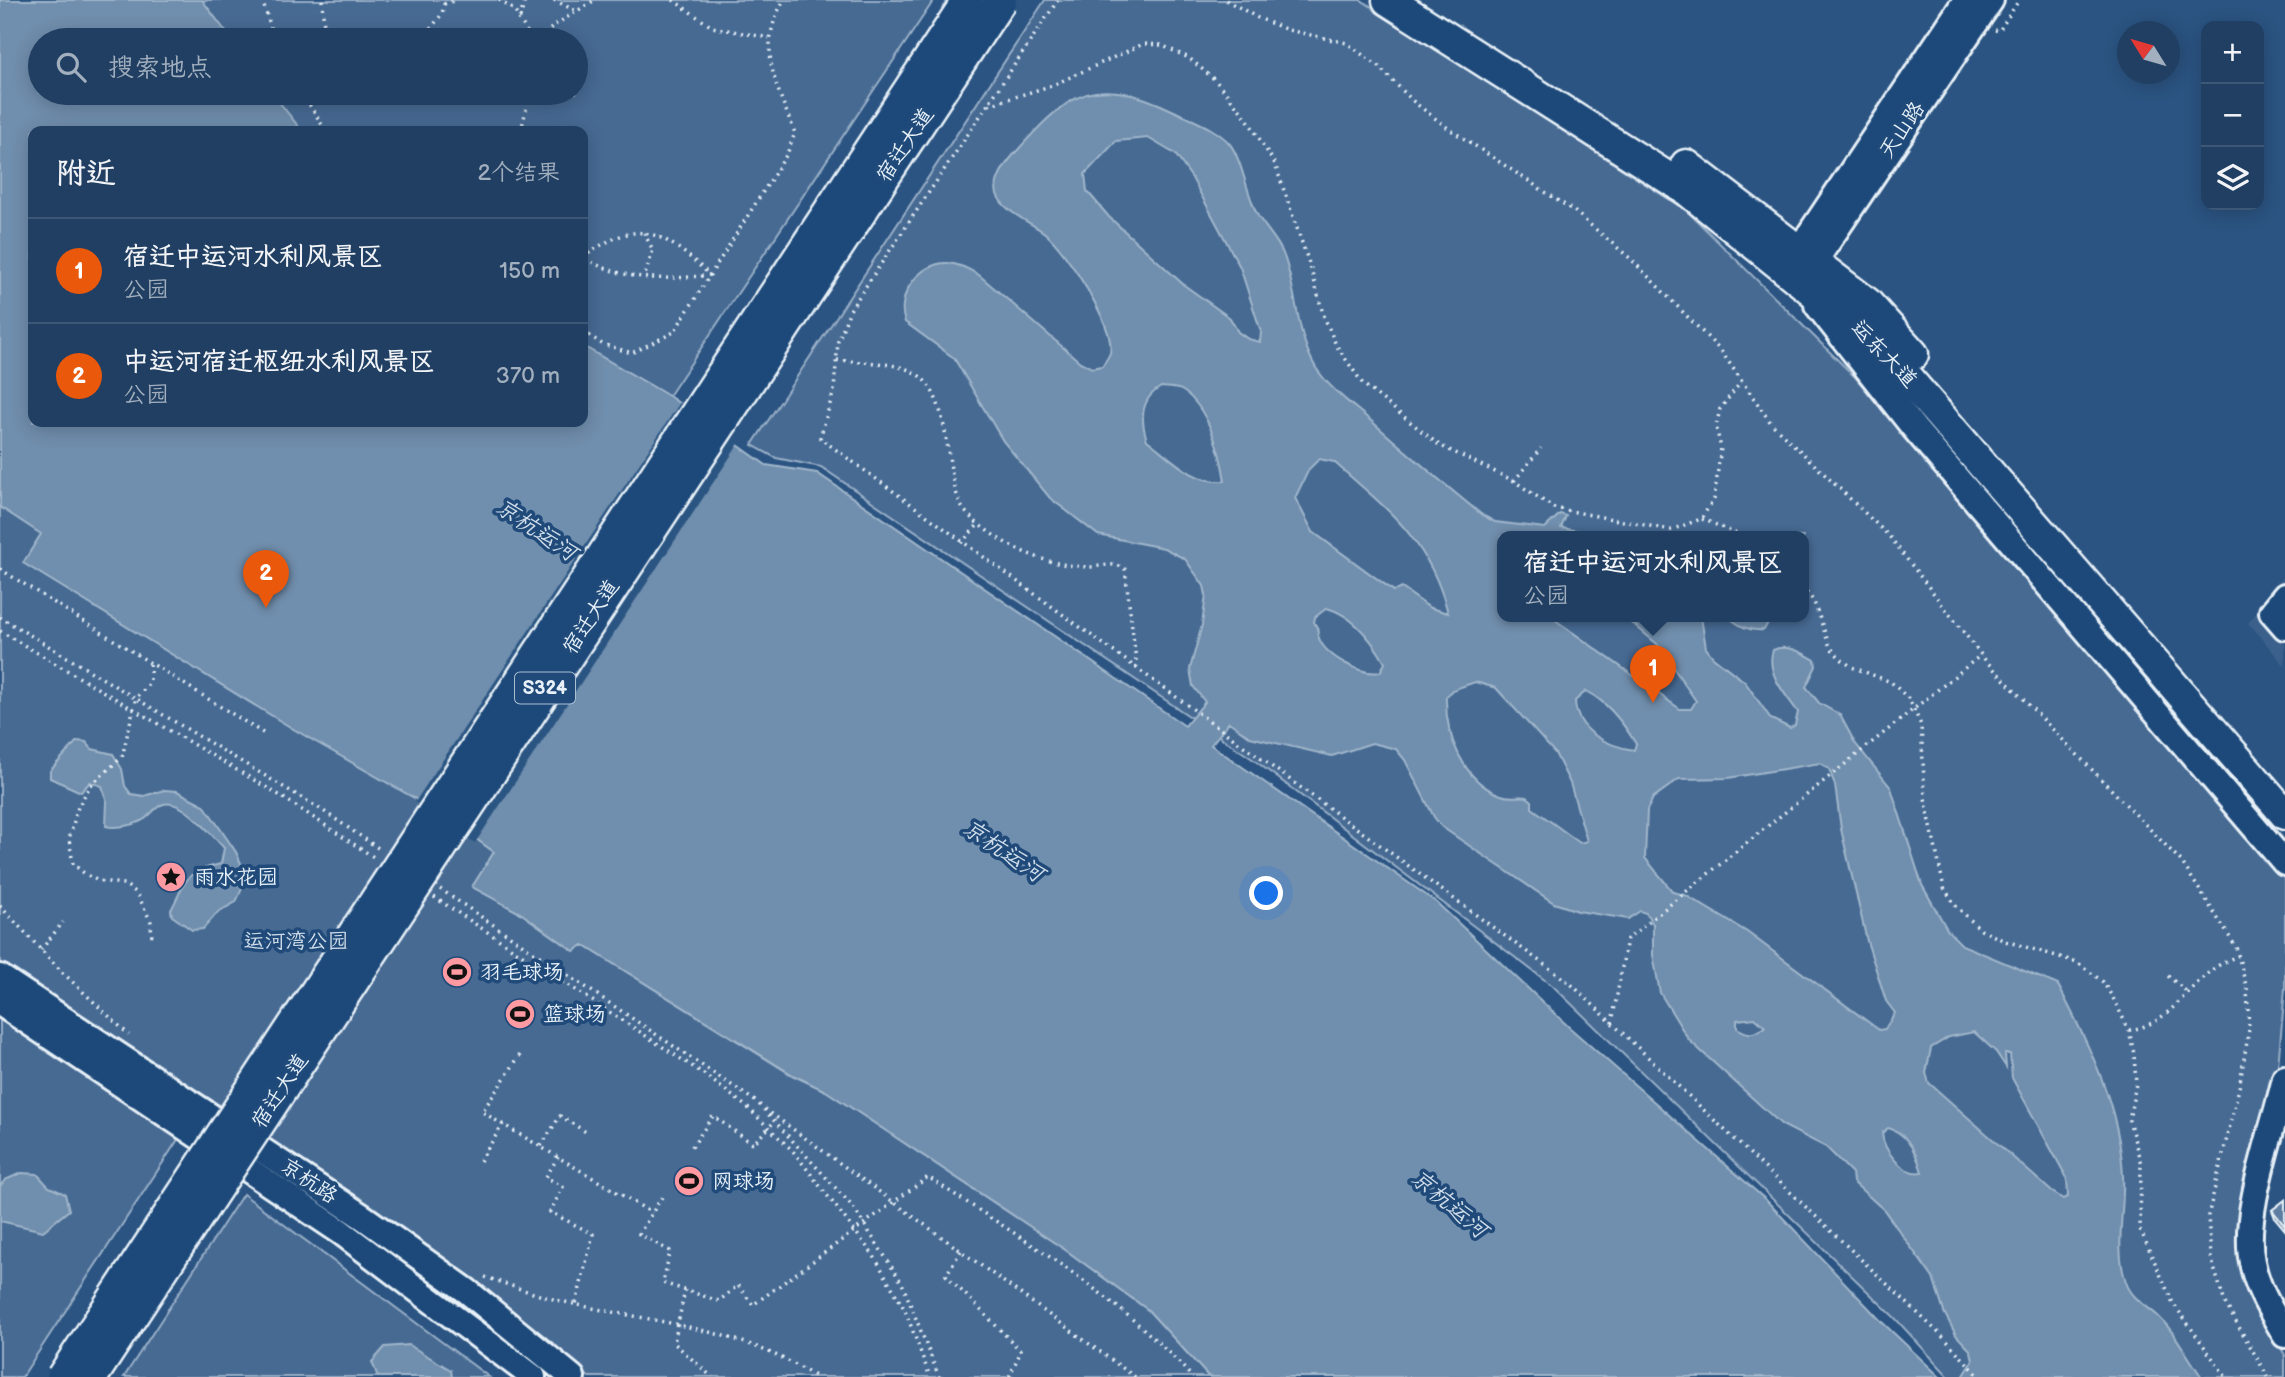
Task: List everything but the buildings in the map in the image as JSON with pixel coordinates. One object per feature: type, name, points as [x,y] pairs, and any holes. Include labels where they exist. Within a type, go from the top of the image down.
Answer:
[{"type":"main road","name":"宿迁大道","points":[[62,1377],[968,0]]},
{"type":"main road","name":"宿迁大道","points":[[92,1377],[1002,0]]},
{"type":"main road","name":"运东大道","points":[[1388,0],[1803,263],[1885,321],[2285,783]]},
{"type":"main road","name":"运东大道","points":[[1426,0],[1699,174],[1803,263],[1877,343],[2285,814]]},
{"type":"street","name":"天山路","points":[[1803,263],[1966,0]]},
{"type":"street","name":"天山路","points":[[1803,263],[1991,0]]},
{"type":"street","points":[[1803,263],[1914,428],[2285,863]]},
{"type":"street","points":[[2285,596],[2272,612],[2285,627]]},
{"type":"street","name":"京杭路","points":[[0,977],[363,1217],[467,1291],[572,1377]]},
{"type":"street","name":"京杭路","points":[[0,1003],[341,1232],[533,1377]]},
{"type":"street","points":[[2285,1079],[2256,1190],[2250,1238],[2251,1262],[2262,1294],[2285,1335]]},
{"type":"path","points":[[262,0],[271,28]]},
{"type":"path","points":[[322,0],[325,28]]},
{"type":"path","points":[[431,28],[442,14],[445,2],[457,0]]},
{"type":"path","points":[[499,0],[520,18],[525,28]]},
{"type":"path","points":[[520,18],[525,0]]},
{"type":"path","points":[[554,0],[576,11]]},
{"type":"path","points":[[551,28],[595,0]]},
{"type":"path","points":[[673,0],[712,27],[769,38]]},
{"type":"path","points":[[588,334],[603,344],[632,353],[674,332],[787,154],[795,133],[772,77],[769,38],[774,18],[784,0]]},
{"type":"path","points":[[1058,0],[850,310],[838,341],[834,390],[820,438],[1571,984],[1980,1377]]},
{"type":"path","points":[[1226,0],[1258,18],[1288,30],[1347,43],[1379,67],[1414,102],[1574,211],[1631,259],[1721,351],[1771,423],[1889,536],[1981,655],[2181,861],[2215,911],[2238,956],[2247,989],[2249,1030],[2239,1088],[2208,1216],[2211,1258],[2225,1303],[2268,1377]]},
{"type":"path","points":[[986,106],[1053,85],[1143,44],[1161,45],[1189,58],[1215,80],[1246,117],[1275,164],[1311,269],[1323,314],[1336,345],[1363,384],[1399,416],[1439,445],[1514,481],[1554,508],[1654,529],[1671,530],[1701,519],[1714,499],[1721,448],[1716,427],[1720,409],[1741,382]]},
{"type":"path","points":[[310,105],[323,126]]},
{"type":"path","points":[[522,126],[527,105]]},
{"type":"path","points":[[588,254],[607,239],[623,232],[644,233],[667,241],[710,275]]},
{"type":"path","points":[[644,233],[653,250],[644,278]]},
{"type":"path","points":[[588,261],[604,269],[663,281],[710,275]]},
{"type":"path","points":[[836,360],[894,367],[915,373],[928,384],[946,436],[962,507],[979,524],[1012,547],[1045,560],[1090,567],[1117,564],[1125,569],[1137,669]]},
{"type":"path","points":[[1514,481],[1541,448]]},
{"type":"path","points":[[1701,519],[1730,531]]},
{"type":"path","points":[[961,543],[979,524]]},
{"type":"path","points":[[0,569],[266,735]]},
{"type":"path","points":[[1809,594],[1830,647],[1841,659],[1852,667],[1891,682],[1909,699],[1921,725],[1925,798],[1944,888],[1956,906],[1981,930],[2005,941],[2077,962],[2103,982],[2129,1030],[2136,1084],[2129,1120],[2141,1164],[2140,1228],[2173,1303],[2226,1377]]},
{"type":"path","points":[[0,617],[322,810],[391,856]]},
{"type":"path","points":[[0,631],[276,793],[379,861]]},
{"type":"path","points":[[1612,1023],[1627,939],[1981,655]]},
{"type":"path","points":[[150,664],[150,683],[135,698],[122,757],[90,786],[78,807],[69,839],[73,864],[84,873],[98,881],[124,884],[136,893],[151,922],[152,941]]},
{"type":"path","points":[[437,886],[758,1103],[1135,1377]]},
{"type":"path","points":[[425,891],[701,1072],[793,1151],[856,1231],[905,1310],[930,1377]]},
{"type":"path","points":[[0,906],[41,950],[112,1016],[137,1045]]},
{"type":"path","points":[[41,950],[63,922]]},
{"type":"path","points":[[2129,1030],[2144,1028],[2164,1018],[2187,992],[2222,962],[2238,956]]},
{"type":"path","points":[[2168,976],[2187,992]]},
{"type":"path","points":[[520,1055],[482,1112],[652,1213]]},
{"type":"path","points":[[758,1103],[853,1207],[902,1283],[939,1377]]},
{"type":"path","points":[[541,1146],[560,1116],[586,1132]]},
{"type":"path","points":[[692,1147],[713,1116],[753,1144],[774,1121]]},
{"type":"path","points":[[480,1161],[503,1124]]},
{"type":"path","points":[[558,1157],[547,1177],[563,1187],[550,1212],[593,1234],[576,1304]]},
{"type":"path","points":[[662,1197],[639,1234],[670,1251],[663,1283],[719,1301],[738,1284],[753,1305],[928,1177],[1101,1292],[1169,1351],[1192,1377]]},
{"type":"path","points":[[961,1251],[946,1275],[1021,1351],[1009,1377]]},
{"type":"path","points":[[474,1273],[576,1304],[712,1330],[765,1349],[816,1377]]},
{"type":"path","points":[[685,1290],[674,1343],[712,1377]]},
{"type":"shaded area","points":[[2285,575],[2285,666],[2248,623]]},
{"type":"green space","name":"运河湾公园","points":[[0,0],[934,0],[669,396],[442,814],[494,852],[473,887],[522,914],[573,950],[582,944],[792,1075],[826,1091],[1067,1251],[1148,1310],[1209,1377],[589,1377],[500,1304],[204,1100],[22,1377],[0,1377]]},
{"type":"green space","points":[[1045,0],[1361,0],[1687,211],[1855,377],[2285,880],[2285,988],[2277,1078],[2257,1152],[2257,1307],[2285,1355],[2285,1377],[1949,1377],[1894,1317],[1554,987],[1254,760],[821,467],[776,458],[752,445]]},
{"type":"green space","points":[[243,1194],[489,1377],[124,1377]]},
{"type":"water","name":"京杭运河","points":[[0,0],[202,0],[223,28],[28,28],[28,105],[281,105],[298,126],[28,126],[28,427],[588,427],[588,349],[669,396],[766,465],[817,473],[1185,726],[1205,702],[1193,686],[1190,669],[1202,625],[1206,595],[1204,586],[1185,559],[1164,548],[1098,535],[1050,498],[1003,441],[954,358],[905,322],[903,312],[907,292],[919,274],[937,264],[956,264],[979,275],[1080,362],[1092,368],[1102,366],[1110,353],[1110,341],[1088,290],[1055,243],[1005,206],[997,194],[997,183],[1016,152],[1035,131],[1069,102],[1086,94],[1104,91],[1147,99],[1210,129],[1224,138],[1234,150],[1258,216],[1284,256],[1309,355],[1321,375],[1334,389],[1482,515],[1495,522],[1545,528],[1560,514],[1566,516],[1561,528],[1580,531],[1497,531],[1497,622],[1558,622],[1680,709],[1691,709],[1696,701],[1657,644],[1631,622],[1702,622],[1706,648],[1713,657],[1745,682],[1771,719],[1790,728],[1795,725],[1798,712],[1774,675],[1771,659],[1773,650],[1789,648],[1815,660],[1816,666],[1806,687],[1819,703],[1840,715],[1855,743],[1891,788],[1922,885],[1948,931],[1962,945],[2058,985],[2101,1077],[2116,1125],[2123,1176],[2120,1243],[2128,1288],[2171,1330],[2202,1377],[1963,1377],[1973,1361],[1971,1351],[1956,1335],[1944,1312],[1933,1278],[1884,1210],[1853,1182],[1852,1173],[1826,1147],[1782,1125],[1689,1040],[1660,993],[1653,955],[1653,924],[1646,913],[1640,911],[1628,919],[1578,911],[1554,903],[1442,827],[1434,817],[1405,760],[1396,749],[1372,743],[1332,756],[1250,737],[1229,722],[1211,745],[1436,902],[1570,1028],[1766,1200],[1883,1323],[1940,1377],[1209,1377],[1148,1310],[1067,1251],[826,1091],[793,1075],[583,945],[574,951],[522,914],[472,887],[494,852],[442,814],[295,730],[23,563],[41,534],[0,507]],"holes":[[[1148,138],[1175,154],[1192,178],[1240,267],[1261,332],[1260,342],[1248,339],[1238,332],[1230,318],[1184,285],[1109,217],[1087,191],[1085,174],[1116,141]],[[1161,387],[1181,390],[1200,408],[1212,432],[1225,481],[1203,479],[1193,474],[1147,440],[1143,425],[1144,410],[1154,392]],[[1319,459],[1334,462],[1389,511],[1418,545],[1430,565],[1448,613],[1430,608],[1402,588],[1394,591],[1313,532],[1295,498],[1309,469]],[[1327,608],[1345,616],[1368,637],[1380,654],[1385,663],[1380,672],[1354,668],[1336,658],[1323,645],[1314,623],[1315,617]],[[1475,682],[1496,688],[1555,753],[1570,783],[1587,841],[1580,843],[1532,808],[1532,801],[1527,797],[1501,795],[1476,779],[1459,755],[1453,741],[1446,697],[1452,690]],[[1586,691],[1601,701],[1621,721],[1636,744],[1634,750],[1604,741],[1587,729],[1577,712],[1575,701]],[[1820,763],[1829,769],[1835,785],[1841,829],[1867,941],[1886,1001],[1895,1013],[1885,1029],[1879,1030],[1747,932],[1685,895],[1673,892],[1645,858],[1647,810],[1653,798],[1679,779],[1728,778]],[[1755,1018],[1765,1027],[1758,1032],[1744,1032],[1737,1028],[1737,1020]],[[1974,1032],[1996,1052],[2006,1067],[2005,1054],[2010,1054],[2012,1078],[2067,1178],[2068,1197],[2063,1199],[2051,1191],[1929,1083],[1926,1073],[1931,1048],[1949,1037]],[[1888,1128],[1901,1134],[1914,1152],[1922,1172],[1901,1166],[1890,1154],[1882,1133]]]},
{"type":"water","points":[[1768,622],[1764,630],[1745,628],[1737,623]]},
{"type":"water","points":[[77,741],[86,742],[92,749],[113,754],[122,769],[125,786],[131,794],[144,796],[164,790],[177,791],[204,805],[236,852],[247,877],[236,902],[218,912],[203,929],[192,930],[172,916],[171,910],[184,884],[193,874],[221,864],[224,848],[192,815],[173,804],[162,804],[143,820],[135,823],[119,827],[106,826],[107,802],[102,786],[90,782],[81,792],[50,778],[50,771]]},
{"type":"water","points":[[21,1173],[37,1174],[49,1187],[65,1194],[69,1210],[43,1231],[0,1221],[0,1186],[5,1180]]},
{"type":"water","points":[[409,1345],[451,1370],[452,1377],[378,1377],[372,1362],[385,1347]]},
{"type":"pier","points":[[681,401],[740,442],[475,843],[415,802]]},
{"type":"place","name":"中运河宿迁枢纽水利风景区","points":[[266,608]]},
{"type":"place","name":"宿迁中运河水利风景区","points":[[1653,703]]},
{"type":"place","name":"雨水花园","points":[[171,877]]},
{"type":"place","name":"羽毛球场","points":[[457,972]]},
{"type":"place","name":"篮球场","points":[[520,1014]]},
{"type":"place","name":"网球场","points":[[689,1181]]}]
